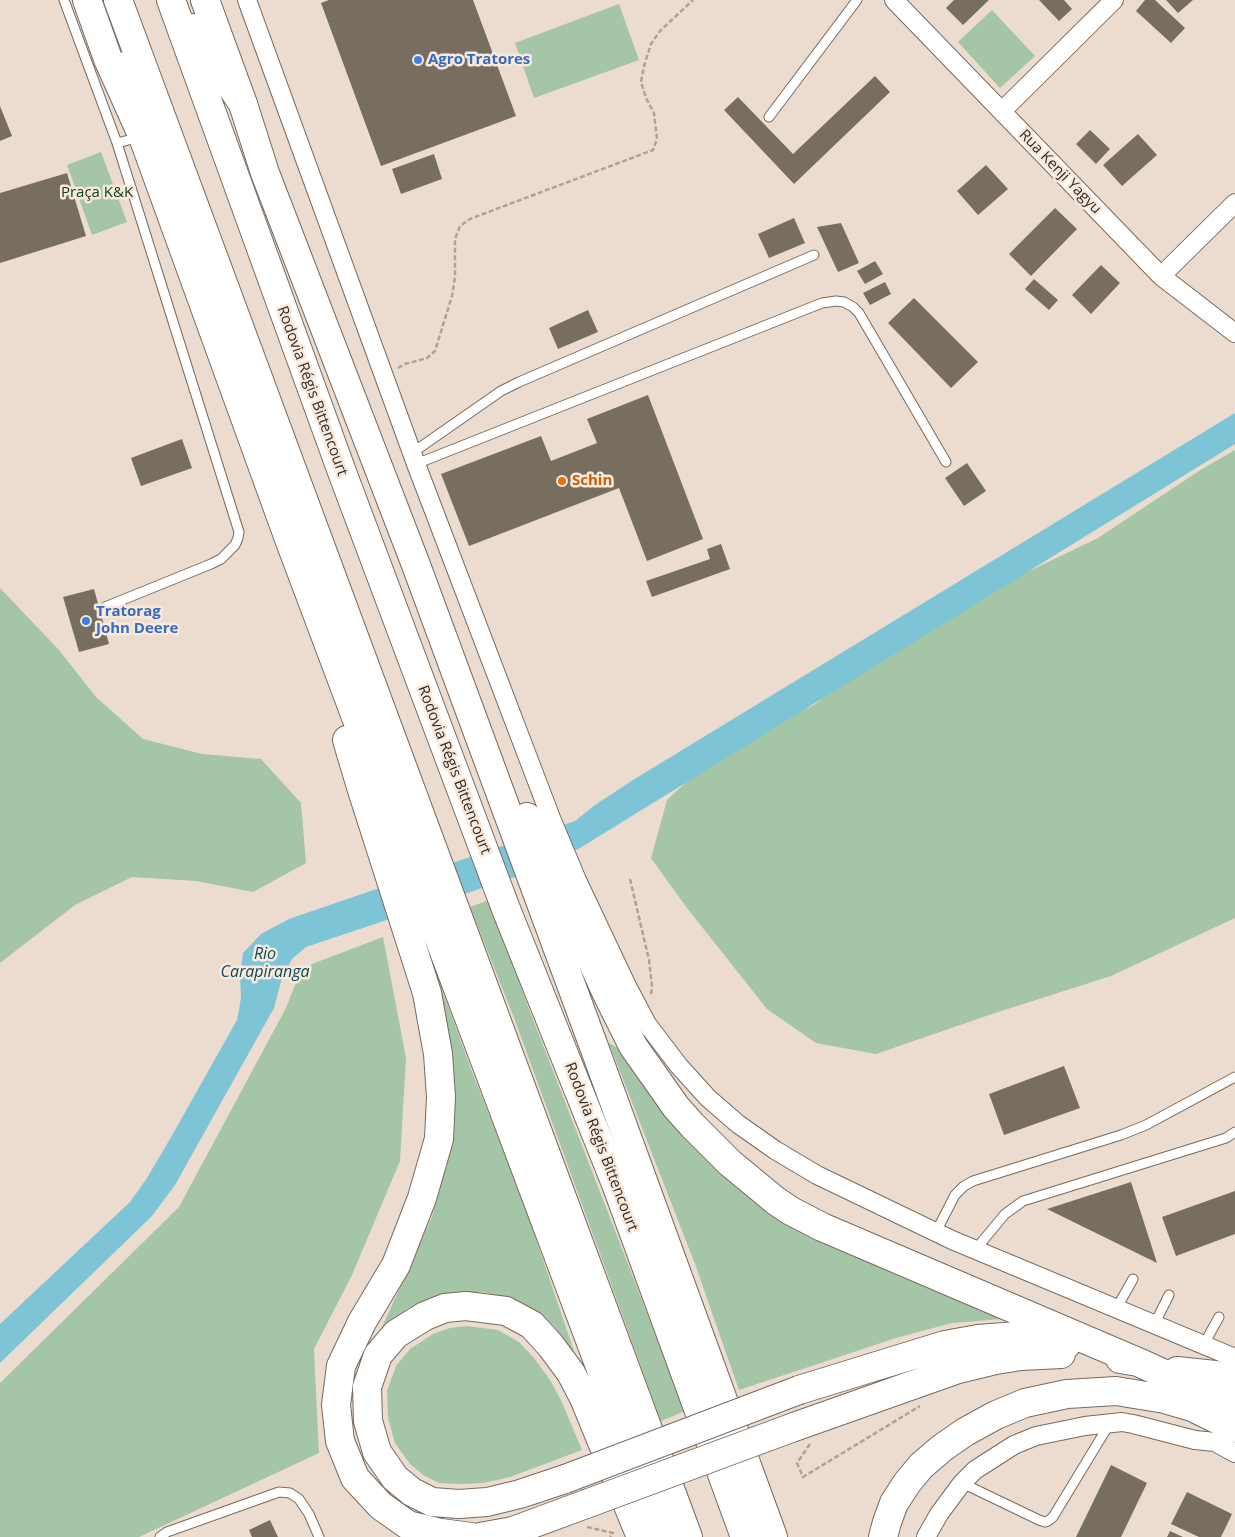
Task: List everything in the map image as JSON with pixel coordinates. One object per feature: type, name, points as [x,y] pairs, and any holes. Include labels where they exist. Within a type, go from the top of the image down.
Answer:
[{"type":"main road","points":[[88,0],[108,59],[130,140],[289,539],[361,787],[451,934],[688,1537]]},
{"type":"main road","points":[[114,0],[130,140]]},
{"type":"main road","points":[[118,0],[415,873],[411,943],[427,993],[438,1054],[441,1097],[439,1139],[422,1198],[396,1265],[362,1322],[341,1366],[336,1405],[340,1441],[355,1478],[381,1506],[408,1525],[441,1533],[472,1537]]},
{"type":"main road","points":[[172,0],[242,104]]},
{"type":"main road","name":"Rodovia Régis Bittencourt","points":[[172,0],[346,482],[506,909],[616,1184],[745,1537]]},
{"type":"main road","points":[[205,0],[265,173],[416,565],[461,671],[607,994],[633,1046],[659,1083],[692,1125],[730,1162],[756,1185],[791,1210],[822,1227],[1235,1406]]},
{"type":"main road","points":[[559,889],[772,1537]]},
{"type":"main road","points":[[451,934],[664,1537]]},
{"type":"main road","points":[[641,1537],[580,1390],[571,1373],[551,1346],[532,1325],[506,1311],[466,1306],[445,1308],[424,1316],[396,1334],[378,1356],[367,1387],[368,1421],[377,1452],[395,1478],[412,1492],[432,1502],[459,1504],[487,1502],[520,1494],[565,1478],[799,1390],[945,1345],[978,1338],[1017,1336],[1041,1338],[1090,1353],[1146,1366],[1235,1377]]},
{"type":"main road","points":[[480,1537],[513,1531],[801,1424],[955,1370],[1021,1356],[1090,1353]]},
{"type":"main road","points":[[883,1537],[894,1503],[907,1483],[922,1466],[964,1432],[996,1414],[1025,1403],[1067,1394],[1116,1391],[1165,1399],[1192,1407],[1235,1428]]},
{"type":"street","points":[[247,0],[414,459],[533,827]]},
{"type":"street","name":"Rua Kenji Yagyu","points":[[894,0],[1161,276],[1235,333]]},
{"type":"street","points":[[1002,111],[1114,0]]},
{"type":"street","points":[[1161,276],[1235,203]]},
{"type":"street","points":[[559,889],[627,986],[647,1024],[679,1066],[708,1098],[738,1124],[775,1150],[853,1194],[975,1250],[1235,1358]]},
{"type":"street","points":[[1165,1399],[1192,1424],[1195,1440]]},
{"type":"street","points":[[926,1537],[939,1514],[975,1470],[1014,1445],[1036,1436],[1110,1423],[1133,1424],[1195,1440],[1215,1442],[1235,1453]]},
{"type":"lane","points":[[64,0],[130,140],[239,532],[235,545],[221,559],[105,607]]},
{"type":"lane","points":[[769,117],[857,0]]},
{"type":"lane","points":[[414,459],[501,391],[814,255]]},
{"type":"lane","points":[[414,459],[822,303],[836,301],[844,302],[859,313],[946,462]]},
{"type":"lane","points":[[936,1232],[956,1195],[964,1186],[973,1181],[1121,1135],[1146,1125],[1235,1077]]},
{"type":"lane","points":[[975,1250],[1005,1214],[1023,1201],[1226,1138],[1235,1132]]},
{"type":"lane","points":[[1116,1309],[1133,1278]]},
{"type":"lane","points":[[1154,1325],[1169,1295]]},
{"type":"lane","points":[[1203,1346],[1219,1318]]},
{"type":"lane","points":[[962,1484],[1039,1520],[1048,1521],[1054,1517],[1110,1423]]},
{"type":"lane","points":[[160,1537],[167,1532],[279,1492],[290,1493],[299,1499],[309,1514],[319,1537]]},
{"type":"path","points":[[384,376],[405,364],[427,358],[435,351],[452,296],[455,276],[455,239],[460,226],[470,219],[653,150],[657,139],[654,113],[646,98],[641,82],[644,66],[651,44],[660,31],[693,0]]},
{"type":"path","points":[[630,878],[651,973],[652,986],[647,1024]]},
{"type":"path","points":[[801,1424],[813,1438],[797,1463],[803,1476],[920,1406]]},
{"type":"green space","points":[[619,4],[639,60],[534,98],[515,43]]},
{"type":"green space","points":[[992,10],[1035,56],[1000,88],[958,42]]},
{"type":"green space","name":"Praça K&K","points":[[101,152],[127,222],[92,235],[67,165]]},
{"type":"green space","points":[[1235,450],[1235,918],[1111,976],[876,1054],[816,1043],[767,1009],[687,908],[651,858],[667,800],[710,760],[760,731],[814,705],[862,667],[1019,576],[1098,538],[1202,469]]},
{"type":"green space","points":[[0,588],[59,650],[96,697],[143,739],[202,754],[261,759],[301,803],[306,863],[253,892],[196,881],[132,877],[75,905],[0,963]]},
{"type":"green space","points":[[489,900],[529,1009],[685,1411],[661,1421],[513,1015],[470,907]]},
{"type":"green space","points":[[383,937],[406,1058],[400,1161],[352,1275],[314,1349],[319,1453],[139,1537],[0,1537],[0,1383],[179,1207],[286,1008],[295,985],[312,964]]},
{"type":"green space","points":[[429,954],[471,1069],[522,1198],[576,1357],[553,1325],[521,1302],[483,1292],[443,1294],[407,1309],[378,1336],[432,1217],[446,1159],[446,1044]]},
{"type":"green space","points":[[609,1043],[625,1052],[830,1243],[887,1271],[1002,1319],[952,1323],[896,1338],[739,1390],[695,1264]]},
{"type":"green space","points":[[467,1326],[498,1330],[519,1342],[534,1358],[550,1380],[561,1400],[582,1450],[510,1477],[483,1483],[439,1483],[423,1475],[410,1464],[395,1443],[388,1418],[387,1391],[396,1366],[410,1349],[433,1334],[450,1328]]},
{"type":"water","name":"Rio Carapiranga","points":[[1235,413],[1235,444],[580,848],[515,877],[306,947],[292,959],[282,978],[274,1008],[175,1185],[152,1216],[0,1363],[0,1324],[130,1202],[147,1178],[237,1020],[241,998],[240,974],[243,953],[261,934],[289,919],[575,821],[595,805],[633,780]]},
{"type":"building","name":"Agro Tratores","points":[[329,0],[473,0],[516,116],[381,166],[321,3]]},
{"type":"building","points":[[954,0],[989,0],[963,25],[946,8]]},
{"type":"building","points":[[1039,0],[1064,0],[1072,9],[1059,21]]},
{"type":"building","points":[[1145,0],[1155,0],[1185,28],[1171,43],[1136,11]]},
{"type":"building","points":[[1166,0],[1193,0],[1178,13]]},
{"type":"building","points":[[875,76],[890,92],[794,184],[724,110],[738,97],[793,154]]},
{"type":"building","points":[[0,106],[12,136],[0,141]]},
{"type":"building","points":[[1090,130],[1110,149],[1096,164],[1076,144]]},
{"type":"building","points":[[1138,134],[1157,155],[1122,186],[1103,165]]},
{"type":"building","points":[[434,154],[442,179],[401,194],[392,169]]},
{"type":"building","points":[[986,165],[1008,189],[978,215],[957,191]]},
{"type":"building","points":[[67,173],[86,236],[0,263],[0,193]]},
{"type":"building","points":[[1055,208],[1077,229],[1031,276],[1009,254]]},
{"type":"building","points":[[794,218],[805,243],[769,258],[758,234]]},
{"type":"building","points":[[841,223],[859,263],[838,272],[817,227]]},
{"type":"building","points":[[875,261],[883,274],[865,284],[857,271]]},
{"type":"building","points":[[1101,265],[1120,283],[1091,314],[1072,295]]},
{"type":"building","points":[[1034,279],[1058,300],[1049,310],[1025,289]]},
{"type":"building","points":[[885,282],[891,294],[870,305],[863,293]]},
{"type":"building","points":[[914,298],[978,362],[951,388],[888,323]]},
{"type":"building","points":[[588,310],[598,332],[558,349],[549,328]]},
{"type":"building","name":"Schin","points":[[648,395],[703,539],[647,561],[619,488],[469,546],[441,474],[541,436],[551,461],[597,443],[587,419]]},
{"type":"building","points":[[182,439],[192,468],[141,486],[131,458]]},
{"type":"building","points":[[967,463],[986,491],[964,506],[945,478]]},
{"type":"building","points":[[721,544],[730,569],[652,597],[646,581],[710,559],[707,549]]},
{"type":"building","name":"Tratorag John Deere","points":[[94,589],[109,644],[79,652],[63,597]]},
{"type":"building","points":[[1064,1066],[1080,1108],[1004,1135],[989,1094]]},
{"type":"building","points":[[1131,1182],[1157,1263],[1047,1209]]},
{"type":"building","points":[[1235,1191],[1235,1234],[1176,1256],[1162,1217]]},
{"type":"building","points":[[1111,1465],[1147,1483],[1121,1537],[1076,1537]]},
{"type":"building","points":[[1187,1492],[1232,1514],[1221,1537],[1199,1537],[1171,1524]]},
{"type":"building","points":[[270,1520],[278,1537],[252,1537],[249,1530]]},
{"type":"building","points":[[1170,1531],[1183,1537],[1167,1537]]},
{"type":"place","name":"Agro Tratores","points":[[418,60]]},
{"type":"place","name":"Schin","points":[[562,481]]},
{"type":"place","name":"Tratorag John Deere","points":[[86,621]]}]
